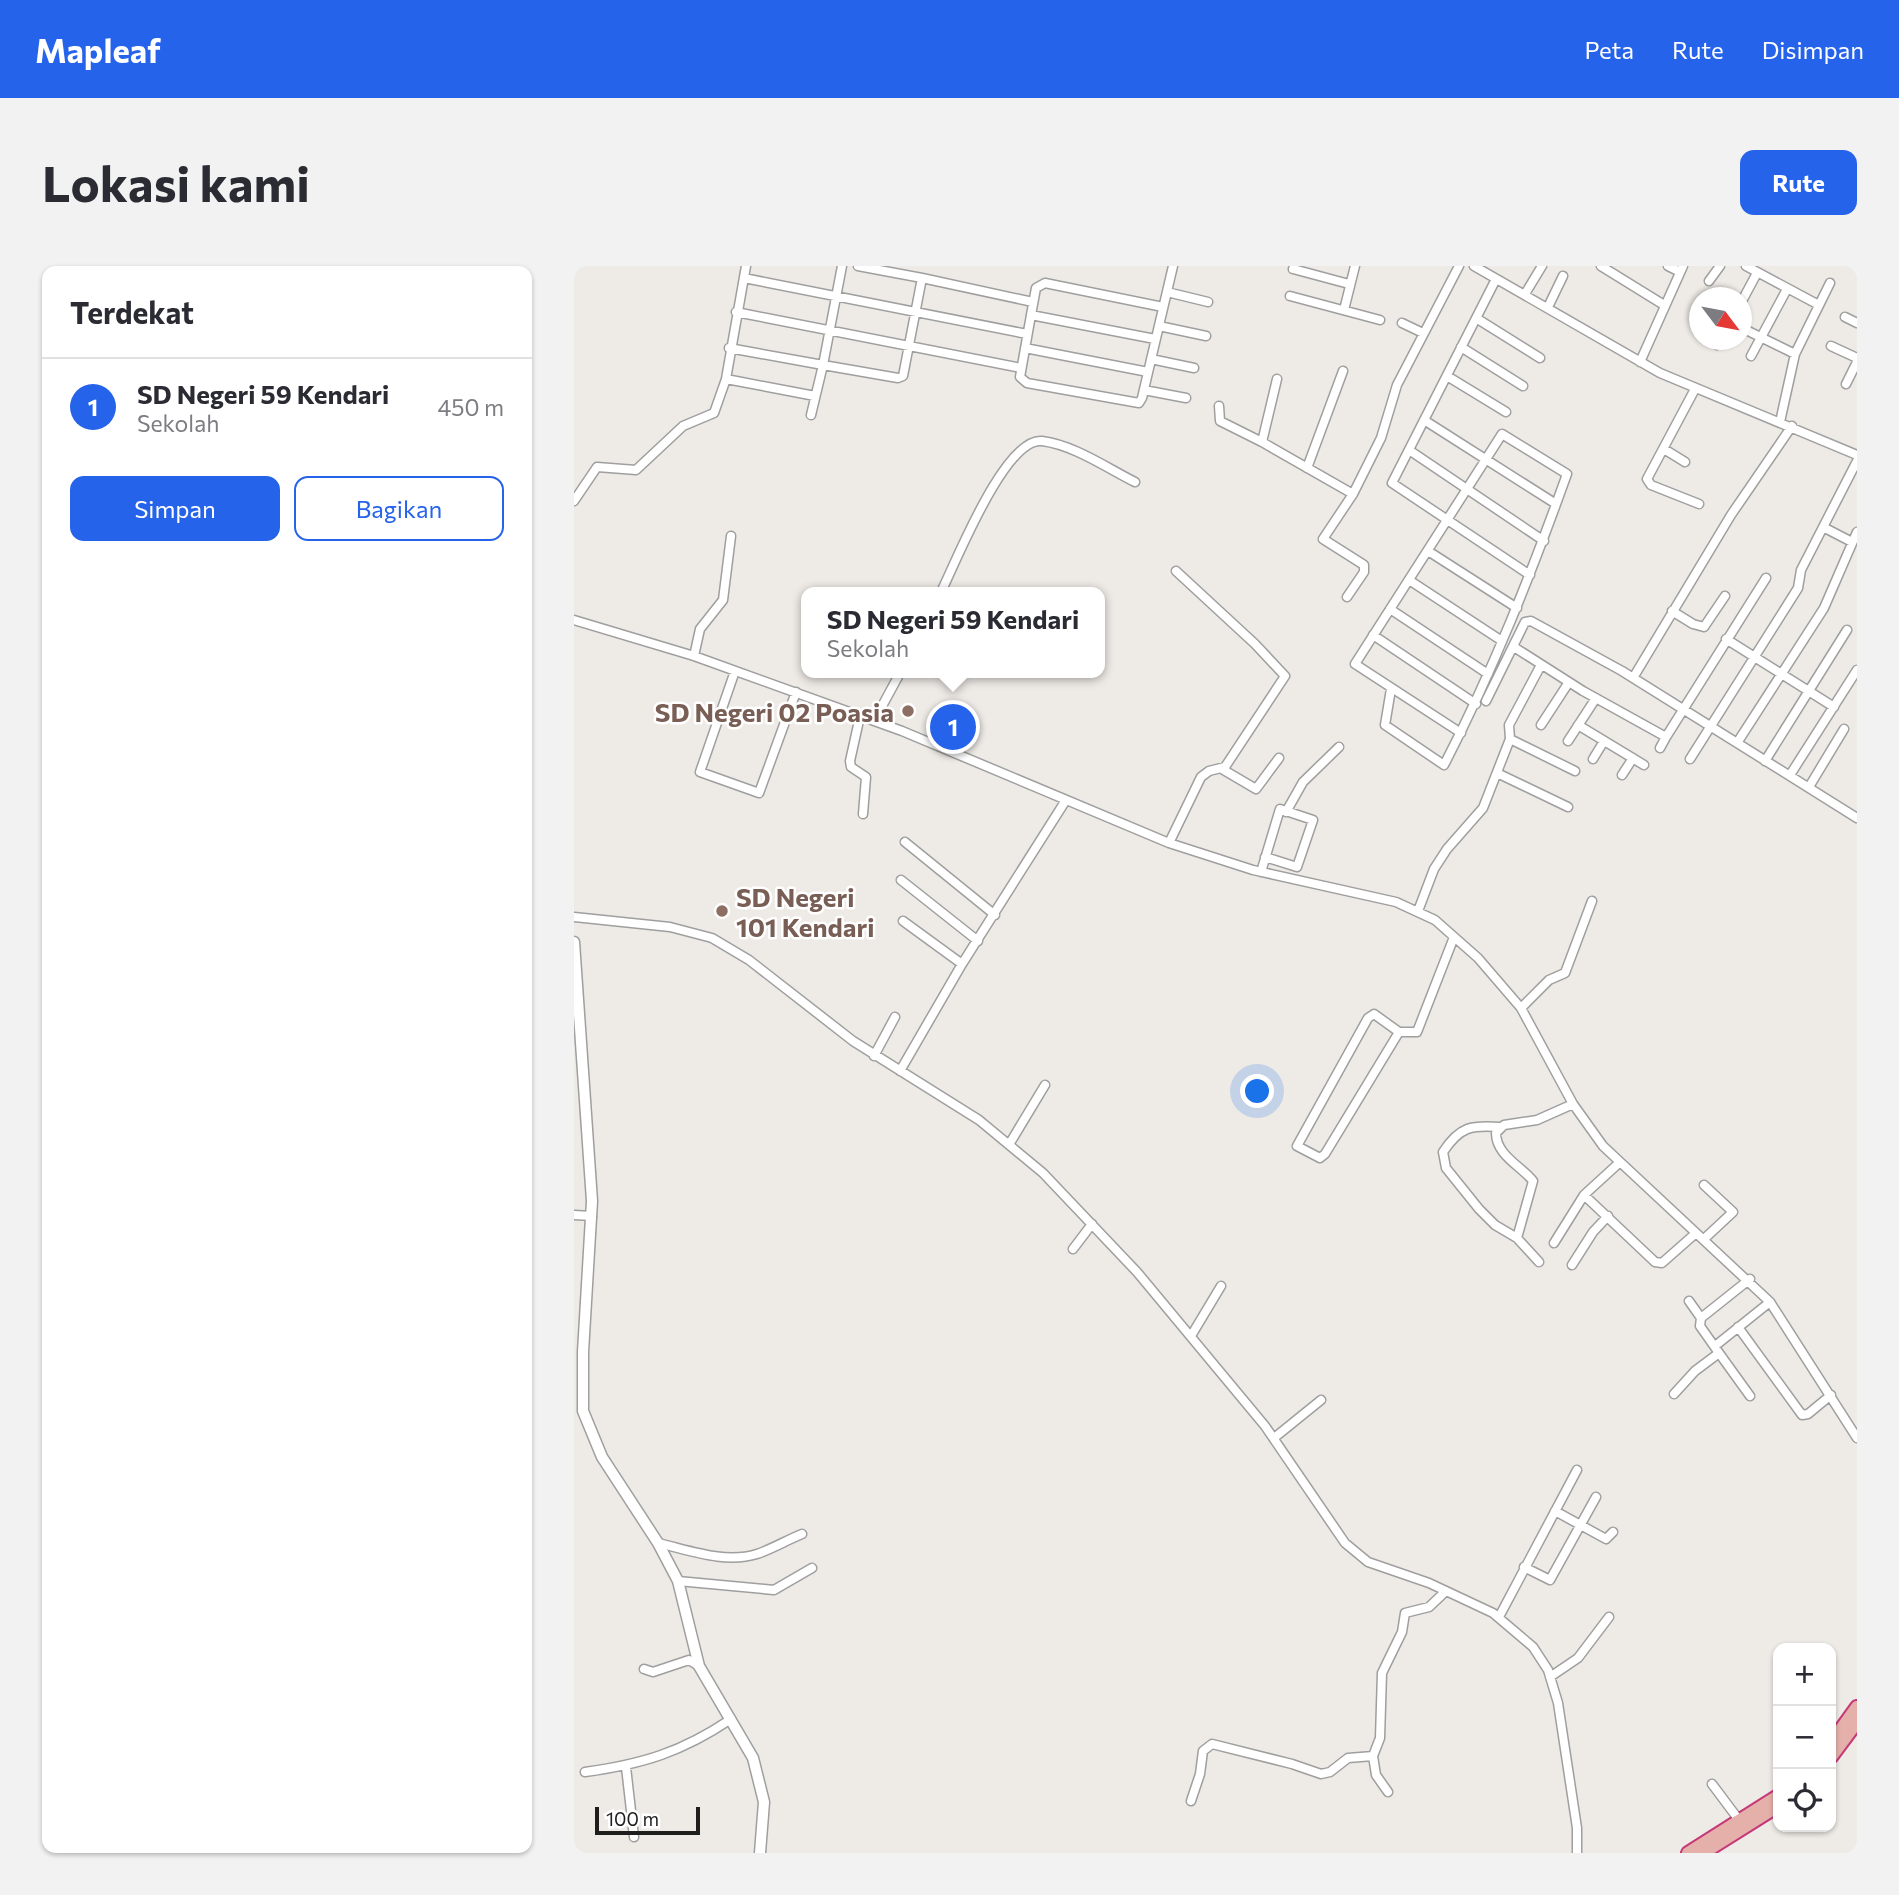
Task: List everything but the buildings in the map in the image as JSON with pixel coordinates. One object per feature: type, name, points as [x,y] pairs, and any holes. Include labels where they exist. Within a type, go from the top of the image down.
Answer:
[{"type":"highway","points":[[1836,1735],[1857,1707]]},
{"type":"highway","points":[[1836,1750],[1857,1722]]},
{"type":"highway","points":[[1688,1853],[1773,1799]]},
{"type":"highway","points":[[1703,1853],[1773,1809]]},
{"type":"street","points":[[574,501],[597,467],[636,470],[682,426],[714,413],[726,379],[729,348],[746,266]]},
{"type":"street","points":[[811,415],[842,266]]},
{"type":"street","points":[[858,266],[1033,302]]},
{"type":"street","points":[[1163,307],[1045,283],[1036,288],[1021,368],[1022,382],[1139,403],[1144,390],[1173,266]]},
{"type":"street","points":[[1344,310],[1355,266]]},
{"type":"street","points":[[1347,597],[1364,572],[1364,565],[1323,539],[1353,494],[1381,438],[1397,385],[1459,266]]},
{"type":"street","points":[[1474,266],[1640,362],[1695,389],[1792,426],[1857,455]]},
{"type":"street","points":[[1525,294],[1542,266]]},
{"type":"street","points":[[1601,266],[1664,305]]},
{"type":"street","points":[[1640,362],[1681,269],[1668,266]]},
{"type":"street","points":[[1709,281],[1720,266]]},
{"type":"street","points":[[1746,266],[1817,304]]},
{"type":"street","points":[[1293,269],[1349,284]]},
{"type":"street","points":[[1749,287],[1757,273]]},
{"type":"street","points":[[1548,307],[1563,276]]},
{"type":"street","points":[[744,278],[1027,334]]},
{"type":"street","points":[[729,348],[898,378],[904,376],[922,278]]},
{"type":"street","points":[[1496,279],[1392,483],[1450,519],[1530,575]]},
{"type":"street","points":[[1780,422],[1795,354],[1817,304],[1830,283]]},
{"type":"street","points":[[1751,356],[1787,289]]},
{"type":"street","points":[[1167,292],[1208,302]]},
{"type":"street","points":[[1290,296],[1380,320]]},
{"type":"street","points":[[736,312],[1021,368]]},
{"type":"street","points":[[1031,315],[1156,339]]},
{"type":"street","points":[[1845,317],[1857,323]]},
{"type":"street","points":[[1476,318],[1540,358]]},
{"type":"street","points":[[1402,323],[1423,333]]},
{"type":"street","points":[[1158,326],[1206,336]]},
{"type":"street","points":[[1752,333],[1795,354]]},
{"type":"street","points":[[1831,346],[1857,360],[1846,384]]},
{"type":"street","points":[[1025,348],[1148,372]]},
{"type":"street","points":[[1461,348],[1523,386]]},
{"type":"street","points":[[1151,359],[1194,368]]},
{"type":"street","points":[[1307,468],[1343,371]]},
{"type":"street","points":[[1447,376],[1506,412]]},
{"type":"street","points":[[726,379],[815,396]]},
{"type":"street","points":[[1262,442],[1277,379]]},
{"type":"street","points":[[1695,389],[1647,476],[1647,481],[1699,504]]},
{"type":"street","points":[[1144,390],[1186,398]]},
{"type":"street","points":[[1219,406],[1220,421],[1353,494]]},
{"type":"street","points":[[1424,420],[1556,504]]},
{"type":"street","points":[[1633,678],[1731,515],[1792,426]]},
{"type":"street","points":[[1391,689],[1385,725],[1444,765],[1461,733],[1476,704],[1517,608],[1567,474],[1502,434],[1469,490],[1355,664],[1461,733]]},
{"type":"street","points":[[944,587],[1002,472],[1014,453],[1027,443],[1040,440],[1055,444],[1135,482]]},
{"type":"street","points":[[1664,449],[1685,462]]},
{"type":"street","points":[[1409,450],[1544,541]]},
{"type":"street","points":[[1690,759],[1798,588],[1801,570],[1857,461]]},
{"type":"street","points":[[1823,527],[1852,542]]},
{"type":"street","points":[[1737,743],[1824,608],[1857,532]]},
{"type":"street","points":[[694,656],[699,629],[723,600],[731,536]]},
{"type":"street","points":[[1428,551],[1517,608]]},
{"type":"street","points":[[1176,571],[1255,644],[1285,676],[1222,769]]},
{"type":"street","points":[[1660,748],[1766,578]]},
{"type":"street","points":[[1409,580],[1502,641]]},
{"type":"street","points":[[1672,611],[1693,624],[1704,627],[1725,596]]},
{"type":"street","points":[[1390,608],[1488,674]]},
{"type":"street","points":[[574,620],[694,656],[874,721],[1169,843],[1261,872],[1396,902],[1435,920],[1478,958],[1521,1008],[1573,1104],[1619,1163],[1750,1279],[1770,1301],[1857,1438]]},
{"type":"street","points":[[1486,701],[1525,622],[1531,621],[1633,678],[1857,818]]},
{"type":"street","points":[[1765,761],[1847,629]]},
{"type":"street","points":[[1373,635],[1476,704]]},
{"type":"street","points":[[1726,639],[1834,707]]},
{"type":"street","points":[[1514,647],[1596,698],[1666,737]]},
{"type":"street","points":[[1418,911],[1434,869],[1447,849],[1478,815],[1510,739],[1509,725],[1541,665]]},
{"type":"street","points":[[1790,775],[1857,670]]},
{"type":"street","points":[[735,671],[700,772],[747,789],[759,793],[796,692]]},
{"type":"street","points":[[874,721],[897,678]]},
{"type":"street","points":[[1541,725],[1569,682]]},
{"type":"street","points":[[1568,741],[1596,698]]},
{"type":"street","points":[[860,716],[850,761],[851,767],[866,777],[863,814]]},
{"type":"street","points":[[1578,725],[1644,765]]},
{"type":"street","points":[[1809,787],[1844,729]]},
{"type":"street","points":[[1510,739],[1575,771]]},
{"type":"street","points":[[1592,760],[1604,741]]},
{"type":"street","points":[[1286,812],[1303,782],[1339,747]]},
{"type":"street","points":[[1169,843],[1201,778],[1209,771],[1222,769],[1256,789],[1279,758]]},
{"type":"street","points":[[1622,775],[1633,758]]},
{"type":"street","points":[[1497,773],[1568,807]]},
{"type":"street","points":[[900,1071],[962,964],[1066,800]]},
{"type":"street","points":[[1261,872],[1265,857],[1280,809],[1313,821],[1297,867],[1265,857]]},
{"type":"street","points":[[905,842],[995,915]]},
{"type":"street","points":[[901,880],[978,941]]},
{"type":"street","points":[[1521,1008],[1549,980],[1565,973],[1592,901]]},
{"type":"street","points":[[574,917],[670,927],[712,938],[749,960],[874,1056],[979,1120],[1010,1143],[1092,1224],[1191,1336],[1274,1438],[1338,1534],[1355,1553],[1368,1562],[1446,1591],[1499,1617],[1533,1647],[1550,1677],[1577,1828],[1577,1853]]},
{"type":"street","points":[[903,921],[962,964]]},
{"type":"street","points":[[1399,1032],[1325,1154],[1320,1158],[1297,1146],[1368,1018],[1374,1014],[1399,1032],[1418,1032],[1454,937]]},
{"type":"street","points":[[574,942],[579,1069],[592,1216],[583,1352],[583,1411],[602,1457],[658,1543],[678,1581],[699,1666],[709,1688],[747,1745],[760,1779],[764,1802],[760,1853]]},
{"type":"street","points":[[874,1056],[895,1017]]},
{"type":"street","points":[[1010,1143],[1045,1085]]},
{"type":"street","points":[[1539,1262],[1517,1238],[1495,1225],[1446,1168],[1443,1152],[1458,1133],[1477,1124],[1500,1127],[1537,1120],[1573,1104]]},
{"type":"street","points":[[1500,1127],[1496,1133],[1497,1142],[1533,1181],[1517,1238]]},
{"type":"street","points":[[1554,1243],[1584,1195],[1619,1163]]},
{"type":"street","points":[[1704,1185],[1733,1212],[1704,1239]]},
{"type":"street","points":[[1584,1195],[1657,1264],[1696,1233]]},
{"type":"street","points":[[574,1215],[592,1216]]},
{"type":"street","points":[[1572,1265],[1593,1232],[1608,1216]]},
{"type":"street","points":[[1073,1249],[1092,1224]]},
{"type":"street","points":[[1701,1318],[1750,1279]]},
{"type":"street","points":[[1191,1336],[1221,1286]]},
{"type":"street","points":[[1689,1301],[1701,1318],[1700,1326],[1750,1396]]},
{"type":"street","points":[[1674,1394],[1738,1328],[1770,1301]]},
{"type":"street","points":[[1738,1328],[1802,1415],[1808,1414],[1831,1395]]},
{"type":"street","points":[[1274,1438],[1321,1400]]},
{"type":"street","points":[[1499,1617],[1577,1470]]},
{"type":"street","points":[[1524,1567],[1550,1580],[1596,1497]]},
{"type":"street","points":[[1555,1511],[1606,1539],[1613,1532]]},
{"type":"street","points":[[658,1543],[723,1557],[741,1557],[756,1554],[802,1534]]},
{"type":"street","points":[[678,1581],[774,1590],[811,1567]]},
{"type":"street","points":[[1388,1792],[1376,1775],[1373,1756],[1380,1738],[1382,1673],[1402,1632],[1405,1613],[1429,1606],[1446,1591]]},
{"type":"street","points":[[1550,1677],[1578,1658],[1609,1617]]},
{"type":"street","points":[[644,1669],[653,1672],[689,1660],[699,1666]]},
{"type":"street","points":[[585,1772],[626,1767],[665,1756],[731,1719]]},
{"type":"street","points":[[1191,1801],[1200,1774],[1203,1751],[1212,1744],[1292,1763],[1321,1774],[1330,1772],[1348,1758],[1373,1756]]},
{"type":"street","points":[[626,1767],[634,1837]]},
{"type":"street","points":[[1712,1784],[1739,1820]]},
{"type":"place","name":"SD Negeri 02 Poasia","points":[[908,711]]},
{"type":"place","name":"SD Negeri 59 Kendari","points":[[953,727]]},
{"type":"place","name":"SD Negeri 101 Kendari","points":[[722,911]]}]
